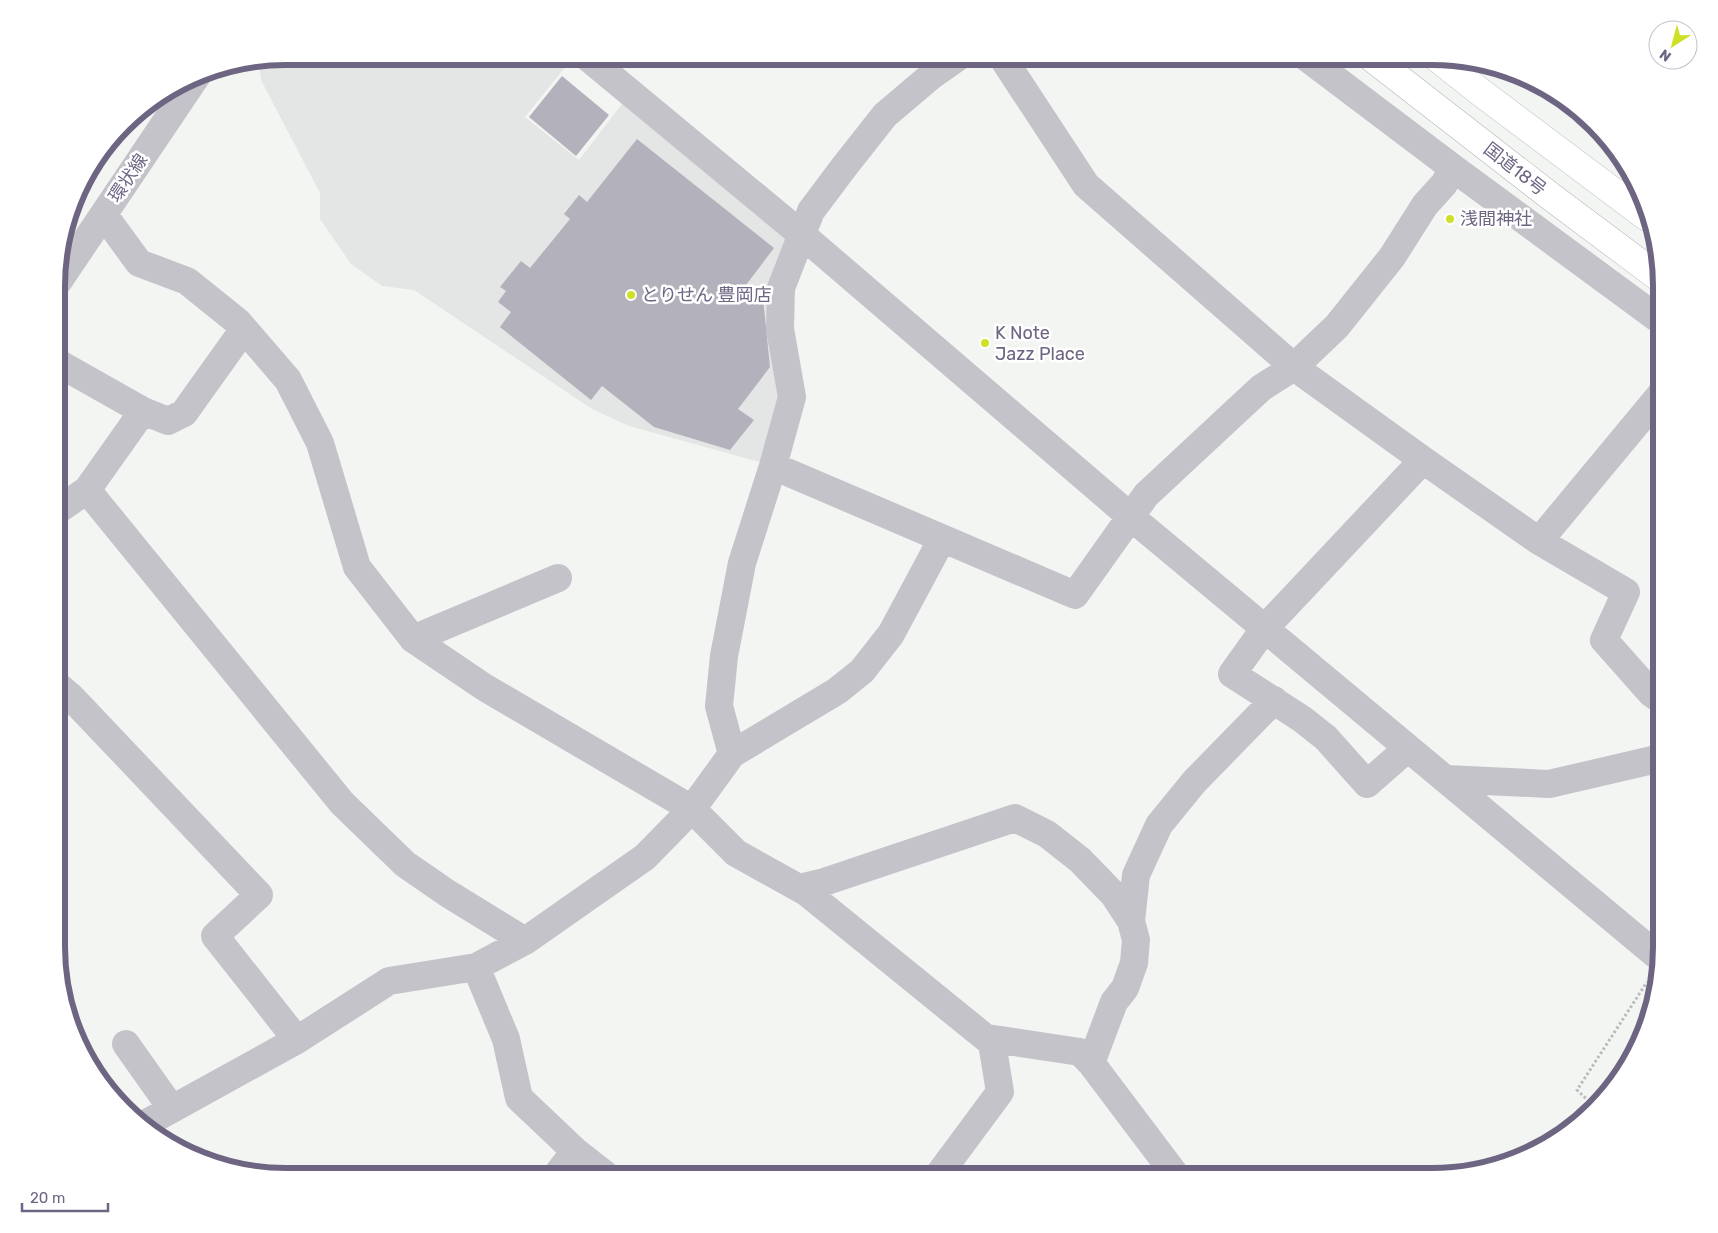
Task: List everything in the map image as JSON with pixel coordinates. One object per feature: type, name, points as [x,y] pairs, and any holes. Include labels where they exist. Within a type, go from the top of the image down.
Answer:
[{"type":"highway","name":"国道18号","points":[[1381,65],[1653,273]]},
{"type":"highway","points":[[1446,65],[1640,212]]},
{"type":"street","points":[[597,65],[802,234],[1131,517],[1446,780],[1653,965]]},
{"type":"street","points":[[732,754],[719,706],[724,656],[742,563],[773,466],[792,397],[780,329],[781,288],[811,211],[886,115],[946,65]]},
{"type":"street","points":[[1008,65],[1086,185],[1294,368],[1539,540],[1626,592],[1604,640],[1653,694]]},
{"type":"street","points":[[1317,65],[1653,314]]},
{"type":"street","name":"環状線","points":[[65,272],[189,88]]},
{"type":"street","points":[[773,466],[1075,595],[1146,495],[1261,388],[1294,368],[1337,326],[1392,257],[1425,205],[1444,184],[1454,168]]},
{"type":"street","points":[[104,215],[139,263],[187,281],[238,322],[288,380],[320,444],[357,567],[413,639],[484,687],[692,809],[736,853],[806,892],[992,1043],[1000,1092],[943,1168]]},
{"type":"street","points":[[65,367],[144,411],[168,421],[184,413],[244,330]]},
{"type":"street","points":[[1539,540],[1653,404]]},
{"type":"street","points":[[65,505],[87,490],[144,411]]},
{"type":"street","points":[[1408,748],[1367,784],[1326,738],[1302,719],[1232,674],[1265,628],[1423,460]]},
{"type":"street","points":[[87,490],[342,803],[405,864],[447,893],[524,941]]},
{"type":"street","points":[[150,1121],[297,1040],[389,982],[476,967],[524,941],[645,857],[692,809],[732,754],[837,691],[862,670],[891,634],[942,539]]},
{"type":"street","points":[[413,639],[558,578]]},
{"type":"street","points":[[65,692],[259,895],[215,936],[297,1040]]},
{"type":"street","points":[[1131,921],[1136,876],[1159,825],[1194,782],[1274,700]]},
{"type":"street","points":[[1446,780],[1549,784],[1653,760]]},
{"type":"street","points":[[799,888],[824,882],[1015,818],[1047,834],[1080,860],[1114,895],[1131,921],[1136,940],[1134,963],[1125,988],[1114,1002],[1091,1063]]},
{"type":"street","points":[[476,967],[506,1039],[519,1098],[575,1151],[597,1168]]},
{"type":"street","points":[[987,1038],[1080,1052],[1091,1063],[1170,1168]]},
{"type":"street","points":[[126,1044],[172,1109]]},
{"type":"street","points":[[562,1168],[575,1151]]},
{"type":"path","points":[[1589,1102],[1577,1090],[1651,976]]},
{"type":"shaded area","points":[[271,65],[567,65],[525,117],[579,160],[625,100],[787,237],[784,395],[763,463],[629,426],[592,409],[414,290],[382,286],[351,264],[320,219],[320,193],[261,80],[260,67]]},
{"type":"building","points":[[562,76],[609,115],[576,156],[529,117]]},
{"type":"building","name":"とりせん 豊岡店","points":[[637,139],[774,248],[746,285],[763,298],[770,367],[738,409],[754,420],[730,450],[654,427],[602,386],[591,400],[500,327],[511,312],[498,302],[506,291],[500,287],[521,261],[530,268],[570,219],[564,214],[579,195],[587,202]]},
{"type":"place","name":"浅間神社","points":[[1450,219]]},
{"type":"place","name":"とりせん 豊岡店","points":[[631,295]]},
{"type":"place","name":"K Note Jazz Place","points":[[985,343]]}]
